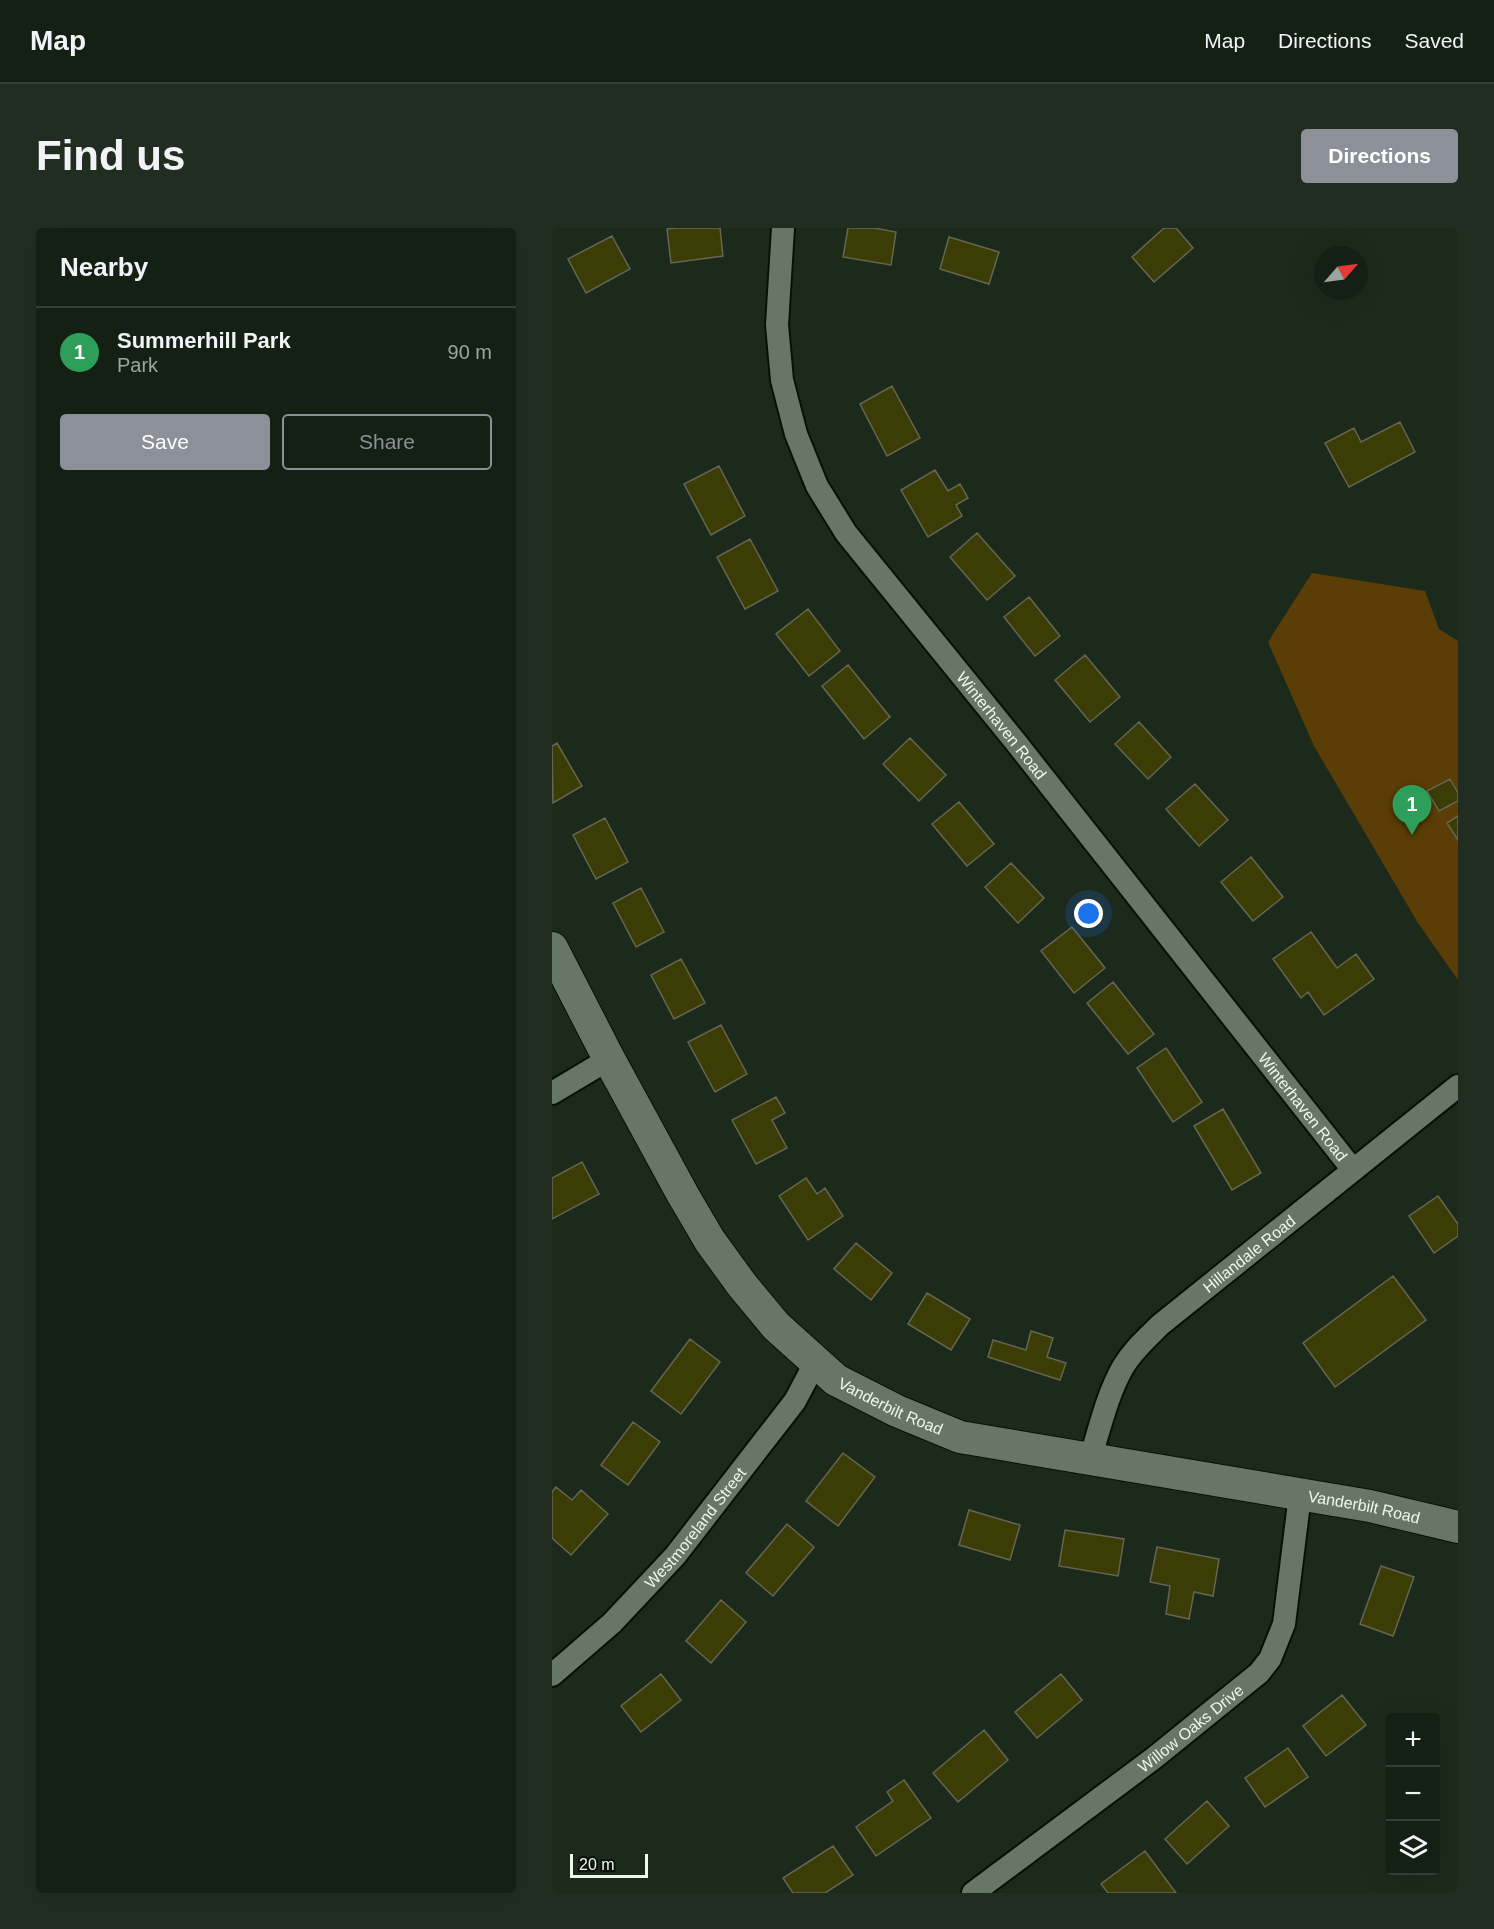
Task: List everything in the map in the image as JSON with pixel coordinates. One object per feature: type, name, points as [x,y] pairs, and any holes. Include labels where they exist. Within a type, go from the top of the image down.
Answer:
[{"type":"street","name":"Winterhaven Road","points":[[783,228],[777,325],[782,380],[796,434],[817,486],[846,533],[1014,740],[1353,1170]]},
{"type":"street","name":"Vanderbilt Road","points":[[552,948],[609,1059],[710,1241],[776,1326],[815,1363],[837,1380],[887,1406],[960,1437],[1370,1506],[1458,1527]]},
{"type":"street","points":[[552,1093],[609,1059]]},
{"type":"street","name":"Hillandale Road","points":[[1090,1459],[1112,1390],[1124,1366],[1140,1344],[1170,1317],[1458,1086]]},
{"type":"street","name":"Westmoreland Street","points":[[552,1676],[612,1623],[675,1556],[795,1401],[815,1363]]},
{"type":"street","name":"Willow Oaks Drive","points":[[973,1893],[1154,1758],[1259,1673],[1270,1659],[1284,1624],[1300,1496]]},
{"type":"shaded area","points":[[1312,573],[1425,591],[1439,629],[1458,641],[1458,980],[1418,923],[1314,746],[1268,642]]},
{"type":"building","points":[[720,228],[723,256],[671,263],[667,229]]},
{"type":"building","points":[[848,228],[874,228],[896,232],[891,265],[843,257]]},
{"type":"building","points":[[1164,228],[1176,228],[1193,248],[1154,282],[1132,257]]},
{"type":"building","points":[[612,236],[630,269],[586,293],[568,259]]},
{"type":"building","points":[[949,237],[999,252],[989,284],[940,269]]},
{"type":"building","points":[[892,386],[920,438],[887,456],[860,404]]},
{"type":"building","points":[[1400,422],[1415,452],[1349,487],[1325,443],[1354,428],[1361,442]]},
{"type":"building","points":[[719,466],[745,516],[711,535],[684,484]]},
{"type":"building","points":[[935,470],[948,491],[960,484],[968,498],[956,505],[962,516],[928,537],[901,490]]},
{"type":"building","points":[[977,533],[1015,576],[987,600],[950,557]]},
{"type":"building","points":[[750,539],[778,591],[745,609],[717,557]]},
{"type":"building","points":[[1029,597],[1060,636],[1035,656],[1004,617]]},
{"type":"building","points":[[808,609],[840,651],[809,676],[776,634]]},
{"type":"building","points":[[1085,655],[1120,697],[1090,722],[1055,680]]},
{"type":"building","points":[[848,665],[890,717],[864,739],[822,686]]},
{"type":"building","points":[[1139,722],[1171,757],[1148,779],[1115,744]]},
{"type":"building","points":[[910,738],[946,775],[919,801],[883,764]]},
{"type":"building","points":[[557,743],[582,786],[553,803],[552,746]]},
{"type":"building","points":[[1450,779],[1458,793],[1458,801],[1439,811],[1427,791]]},
{"type":"building","points":[[1195,784],[1228,820],[1199,846],[1166,809]]},
{"type":"building","points":[[959,802],[994,844],[967,866],[932,824]]},
{"type":"building","points":[[1458,816],[1458,840],[1447,823]]},
{"type":"building","points":[[605,818],[628,862],[596,879],[573,835]]},
{"type":"building","points":[[1251,857],[1283,897],[1253,921],[1221,882]]},
{"type":"building","points":[[1011,863],[1044,898],[1018,923],[985,887]]},
{"type":"building","points":[[641,888],[664,932],[636,947],[613,903]]},
{"type":"building","points":[[1072,927],[1105,968],[1074,993],[1041,951]]},
{"type":"building","points":[[1311,932],[1337,968],[1356,954],[1374,979],[1324,1015],[1308,992],[1301,998],[1273,959]]},
{"type":"building","points":[[681,959],[705,1003],[674,1019],[651,975]]},
{"type":"building","points":[[1113,982],[1154,1034],[1128,1054],[1087,1003]]},
{"type":"building","points":[[721,1025],[747,1074],[715,1092],[688,1042]]},
{"type":"building","points":[[1166,1048],[1202,1102],[1173,1122],[1137,1068]]},
{"type":"building","points":[[776,1097],[785,1113],[772,1120],[787,1148],[756,1164],[732,1120]]},
{"type":"building","points":[[1223,1109],[1261,1173],[1232,1190],[1194,1126]]},
{"type":"building","points":[[582,1162],[599,1194],[552,1219],[552,1178]]},
{"type":"building","points":[[806,1178],[817,1194],[825,1188],[843,1216],[808,1240],[779,1196]]},
{"type":"building","points":[[1438,1196],[1458,1224],[1458,1236],[1434,1253],[1409,1216]]},
{"type":"building","points":[[856,1243],[892,1273],[871,1300],[834,1269]]},
{"type":"building","points":[[1393,1276],[1426,1320],[1335,1387],[1303,1343]]},
{"type":"building","points":[[927,1293],[970,1319],[951,1350],[908,1324]]},
{"type":"building","points":[[1031,1331],[1053,1338],[1047,1357],[1066,1363],[1060,1380],[988,1357],[993,1340],[1026,1350]]},
{"type":"building","points":[[690,1339],[720,1362],[681,1414],[651,1391]]},
{"type":"building","points":[[633,1422],[660,1442],[628,1485],[601,1465]]},
{"type":"building","points":[[843,1453],[875,1477],[838,1526],[806,1501]]},
{"type":"building","points":[[556,1487],[572,1500],[581,1490],[608,1514],[571,1555],[552,1538],[552,1492]]},
{"type":"building","points":[[969,1510],[1020,1525],[1010,1560],[959,1545]]},
{"type":"building","points":[[787,1524],[814,1547],[773,1596],[746,1573]]},
{"type":"building","points":[[1065,1530],[1124,1539],[1118,1576],[1059,1566]]},
{"type":"building","points":[[1157,1547],[1219,1559],[1213,1596],[1194,1592],[1189,1619],[1166,1614],[1170,1586],[1150,1582]]},
{"type":"building","points":[[1381,1566],[1414,1577],[1393,1636],[1360,1624]]},
{"type":"building","points":[[721,1600],[746,1622],[711,1663],[686,1641]]},
{"type":"building","points":[[661,1674],[681,1700],[641,1732],[621,1706]]},
{"type":"building","points":[[1061,1674],[1082,1700],[1037,1738],[1015,1712]]},
{"type":"building","points":[[1342,1695],[1366,1725],[1326,1756],[1303,1726]]},
{"type":"building","points":[[984,1730],[1008,1760],[958,1802],[933,1773]]},
{"type":"building","points":[[1288,1748],[1308,1777],[1265,1807],[1245,1778]]},
{"type":"building","points":[[904,1780],[931,1818],[876,1856],[856,1827],[893,1801],[887,1792]]},
{"type":"building","points":[[1207,1801],[1229,1826],[1187,1864],[1165,1839]]},
{"type":"building","points":[[833,1846],[853,1875],[825,1893],[793,1893],[783,1878]]},
{"type":"building","points":[[1145,1851],[1176,1893],[1108,1893],[1101,1884]]},
{"type":"place","name":"Summerhill Park","points":[[1412,835]]}]
